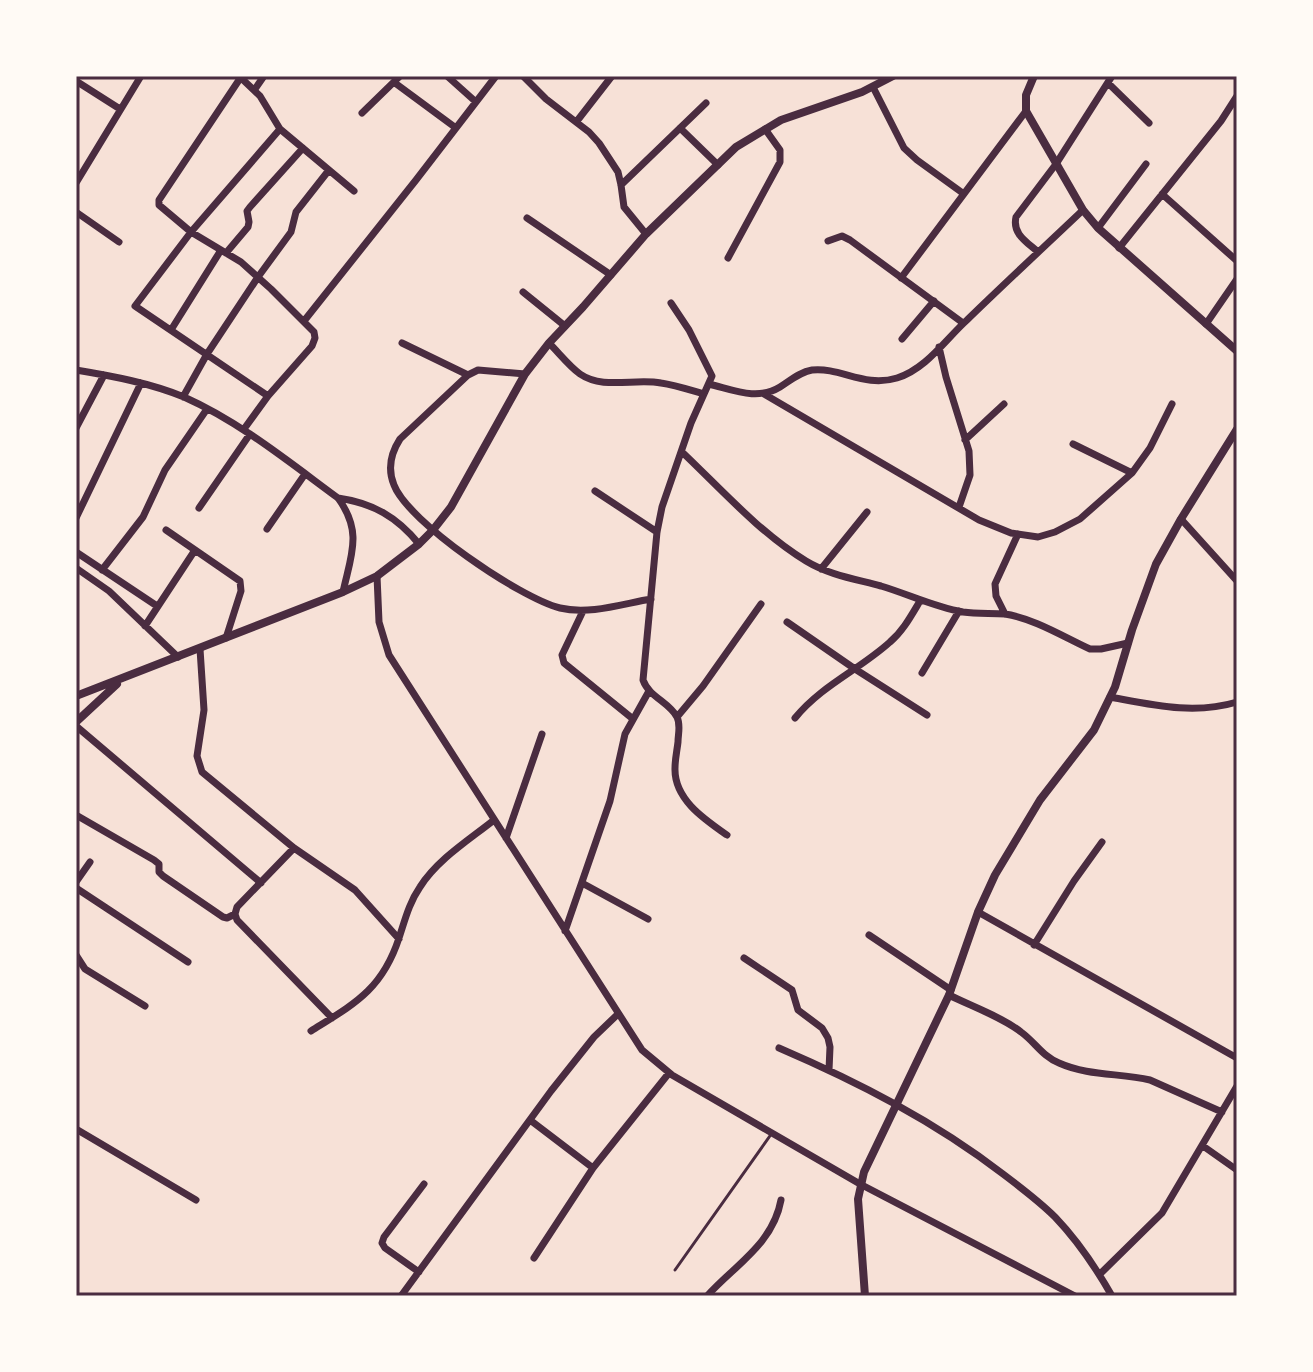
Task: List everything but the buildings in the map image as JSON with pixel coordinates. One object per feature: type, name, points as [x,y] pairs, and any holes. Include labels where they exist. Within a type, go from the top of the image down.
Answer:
[{"type":"street","points":[[76,183],[141,76]]},
{"type":"street","points":[[255,89],[264,76]]},
{"type":"street","points":[[447,76],[476,102]]},
{"type":"street","points":[[304,321],[496,76]]},
{"type":"street","points":[[523,76],[532,79],[546,99],[577,121],[599,143],[618,172],[624,207],[646,234]]},
{"type":"street","points":[[577,121],[612,76]]},
{"type":"street","points":[[76,696],[377,576],[433,530],[458,496],[525,374],[646,234],[736,147],[781,120],[862,92],[893,76]]},
{"type":"street","points":[[1034,76],[1026,95],[1026,111],[1083,210],[1119,248],[1237,351]]},
{"type":"street","points":[[199,508],[268,396],[312,346],[315,338],[314,332],[304,321],[258,277],[241,262],[191,232],[162,209],[159,200],[240,77],[255,89],[277,124],[354,191]]},
{"type":"street","points":[[362,113],[397,80],[456,128]]},
{"type":"street","points":[[1038,252],[1017,232],[1014,225],[1016,217],[1056,164],[1110,80],[1149,123]]},
{"type":"street","points":[[76,81],[120,109]]},
{"type":"street","points":[[873,87],[904,148],[964,194]]},
{"type":"street","points":[[1119,248],[1221,121],[1237,96]]},
{"type":"street","points":[[621,185],[706,103]]},
{"type":"street","points":[[901,278],[1026,111]]},
{"type":"street","points":[[268,396],[135,306],[277,124]]},
{"type":"street","points":[[680,128],[718,165]]},
{"type":"street","points":[[728,258],[780,162],[780,150],[765,129]]},
{"type":"street","points":[[171,330],[224,252],[248,227],[247,211],[303,148]]},
{"type":"street","points":[[1098,228],[1146,164]]},
{"type":"street","points":[[183,397],[207,354],[291,232],[296,212],[329,170]]},
{"type":"street","points":[[1162,194],[1237,261]]},
{"type":"street","points":[[709,384],[752,395],[777,389],[810,370],[864,380],[898,378],[920,367],[1083,210]]},
{"type":"street","points":[[76,212],[119,242]]},
{"type":"street","points":[[527,218],[611,275]]},
{"type":"street","points":[[828,241],[842,236],[963,323]]},
{"type":"street","points":[[1206,324],[1237,279]]},
{"type":"street","points":[[523,292],[565,326]]},
{"type":"street","points":[[902,339],[934,301]]},
{"type":"street","points":[[671,303],[689,330],[712,376],[691,423],[662,507],[643,680],[645,687],[672,710],[680,724],[674,769],[685,798],[700,817],[727,835]]},
{"type":"street","points":[[402,343],[468,375]]},
{"type":"street","points":[[549,343],[580,374],[590,379],[608,383],[661,382],[704,394]]},
{"type":"street","points":[[939,347],[969,451],[970,475],[959,507]]},
{"type":"street","points":[[76,370],[141,383],[183,397],[247,432],[338,498],[352,522],[354,540],[343,592]]},
{"type":"street","points":[[525,374],[478,370],[468,375],[393,449],[390,476],[395,488],[433,530],[487,571],[529,597],[560,608],[583,611],[651,599]]},
{"type":"street","points":[[76,428],[104,375]]},
{"type":"street","points":[[76,518],[141,383]]},
{"type":"street","points":[[764,394],[979,520],[1018,534],[1038,537],[1080,519],[1132,473],[1150,448],[1172,404]]},
{"type":"street","points":[[965,440],[1004,404]]},
{"type":"street","points":[[102,570],[138,524],[165,470],[207,409]]},
{"type":"street","points":[[865,1296],[859,1223],[860,1184],[950,992],[978,912],[995,875],[1040,800],[1094,730],[1115,687],[1156,564],[1237,429]]},
{"type":"street","points":[[1073,444],[1132,473]]},
{"type":"street","points":[[682,452],[758,524],[807,562],[821,569],[959,611],[1005,614],[1028,620],[1090,649],[1128,643]]},
{"type":"street","points":[[267,529],[305,474]]},
{"type":"street","points":[[595,491],[657,532]]},
{"type":"street","points":[[338,498],[354,500],[384,512],[419,544]]},
{"type":"street","points":[[821,569],[867,512]]},
{"type":"street","points":[[1181,519],[1237,581]]},
{"type":"street","points":[[166,530],[240,581],[241,591],[226,638]]},
{"type":"street","points":[[1005,614],[994,589],[1018,534]]},
{"type":"street","points":[[145,626],[195,550]]},
{"type":"street","points":[[76,552],[157,606]]},
{"type":"street","points":[[76,568],[109,591],[178,657]]},
{"type":"street","points":[[377,576],[379,622],[389,655],[642,1050],[669,1073],[860,1184],[1075,1296]]},
{"type":"street","points":[[795,718],[821,691],[890,643],[905,627],[920,601]]},
{"type":"street","points":[[677,717],[761,604]]},
{"type":"street","points":[[583,611],[562,655],[564,663],[633,719]]},
{"type":"street","points":[[922,673],[959,611]]},
{"type":"street","points":[[787,622],[927,715]]},
{"type":"street","points":[[200,649],[204,710],[197,756],[202,772],[294,848],[355,890],[399,939]]},
{"type":"street","points":[[120,680],[76,724],[261,883]]},
{"type":"street","points":[[565,931],[610,801],[625,734],[649,691]]},
{"type":"street","points":[[1110,697],[1195,709],[1217,708],[1237,702]]},
{"type":"street","points":[[506,838],[542,734]]},
{"type":"street","points":[[76,815],[154,860],[163,876],[223,917],[235,914]]},
{"type":"street","points":[[311,1031],[357,1002],[376,984],[388,967],[407,910],[420,887],[433,869],[494,820]]},
{"type":"street","points":[[1034,945],[1102,842]]},
{"type":"street","points":[[294,848],[237,907],[235,914],[237,920],[332,1018]]},
{"type":"street","points":[[76,882],[90,862]]},
{"type":"street","points":[[582,883],[648,919]]},
{"type":"street","points":[[76,888],[188,962]]},
{"type":"street","points":[[978,912],[1237,1058]]},
{"type":"street","points":[[869,935],[950,992],[1019,1030],[1039,1050],[1059,1063],[1098,1074],[1150,1080],[1222,1112]]},
{"type":"street","points":[[76,955],[85,969],[145,1006]]},
{"type":"street","points":[[744,958],[792,990],[798,1010],[822,1028],[830,1047],[829,1070]]},
{"type":"street","points":[[401,1296],[530,1120],[594,1037],[618,1014]]},
{"type":"street","points":[[779,1048],[896,1103],[971,1150],[1053,1216],[1076,1241],[1112,1296]]},
{"type":"street","points":[[534,1258],[593,1168],[669,1073]]},
{"type":"street","points":[[1100,1274],[1162,1213],[1237,1086]]},
{"type":"street","points":[[530,1120],[593,1168]]},
{"type":"street","points":[[76,1129],[196,1200]]},
{"type":"street","points":[[1203,1146],[1237,1170]]},
{"type":"street","points":[[419,1272],[382,1243],[424,1184]]},
{"type":"street","points":[[707,1296],[764,1240],[778,1215],[781,1200]]},
{"type":"lane","points":[[675,1270],[772,1133]]}]
